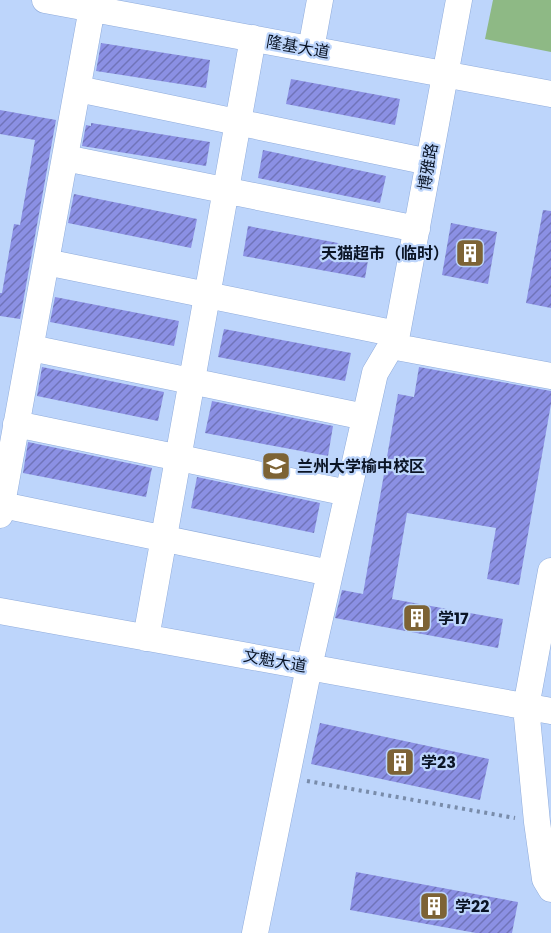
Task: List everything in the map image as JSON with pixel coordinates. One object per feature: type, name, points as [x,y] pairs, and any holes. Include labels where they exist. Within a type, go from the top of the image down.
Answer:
[{"type":"street","name":"隆基大道","points":[[45,0],[551,93]]},
{"type":"street","points":[[311,49],[320,0]]},
{"type":"street","name":"博雅路","points":[[255,933],[309,667],[375,373],[394,340],[459,0]]},
{"type":"street","points":[[92,9],[1,510],[164,539],[330,573]]},
{"type":"street","points":[[146,638],[253,38]]},
{"type":"street","points":[[78,88],[429,162]]},
{"type":"street","points":[[65,158],[417,229]]},
{"type":"street","points":[[46,262],[207,296],[551,376]]},
{"type":"street","points":[[31,348],[365,417]]},
{"type":"street","points":[[16,424],[348,493]]},
{"type":"street","points":[[551,571],[539,709],[537,822],[545,879],[551,889]]},
{"type":"street","name":"文魁大道","points":[[0,611],[539,709]]},
{"type":"path","points":[[286,777],[537,822]]},
{"type":"green space","points":[[493,0],[551,0],[551,52],[485,39]]},
{"type":"building","points":[[101,43],[210,60],[206,88],[96,71]]},
{"type":"building","points":[[291,79],[400,99],[395,125],[286,104]]},
{"type":"building","points":[[0,110],[56,120],[20,319],[0,316],[0,293],[2,293],[14,224],[20,225],[35,140],[0,134]]},
{"type":"building","points":[[91,123],[210,142],[206,166],[82,146],[86,125],[91,126]]},
{"type":"building","points":[[263,150],[386,176],[380,203],[258,178]]},
{"type":"building","points":[[74,194],[197,219],[191,248],[68,223]]},
{"type":"building","points":[[543,210],[551,211],[551,308],[526,303]]},
{"type":"building","name":"天猫超市（临时）","points":[[451,223],[497,232],[488,284],[442,275]]},
{"type":"building","points":[[248,226],[370,249],[365,278],[243,256]]},
{"type":"building","points":[[55,297],[179,321],[174,346],[50,322]]},
{"type":"building","points":[[224,329],[351,353],[345,381],[218,357]]},
{"type":"building","points":[[42,367],[164,392],[158,421],[37,396]]},
{"type":"building","points":[[419,367],[551,391],[551,404],[519,585],[487,579],[496,528],[407,513],[392,599],[503,619],[498,648],[335,618],[342,590],[363,594],[398,394],[414,397]]},
{"type":"building","points":[[212,401],[333,426],[328,456],[205,433]]},
{"type":"building","points":[[28,442],[152,468],[146,497],[23,473]]},
{"type":"building","points":[[197,477],[320,503],[314,533],[191,508]]},
{"type":"building","name":"学23","points":[[320,723],[489,759],[480,800],[311,764]]},
{"type":"building","name":"学22","points":[[356,872],[518,902],[512,933],[476,933],[350,910]]},
{"type":"place","name":"天猫超市（临时）","points":[[470,253]]},
{"type":"place","name":"兰州大学榆中校区","points":[[276,466]]},
{"type":"place","name":"学17","points":[[417,618]]},
{"type":"place","name":"学23","points":[[400,762]]},
{"type":"place","name":"学22","points":[[434,906]]}]
